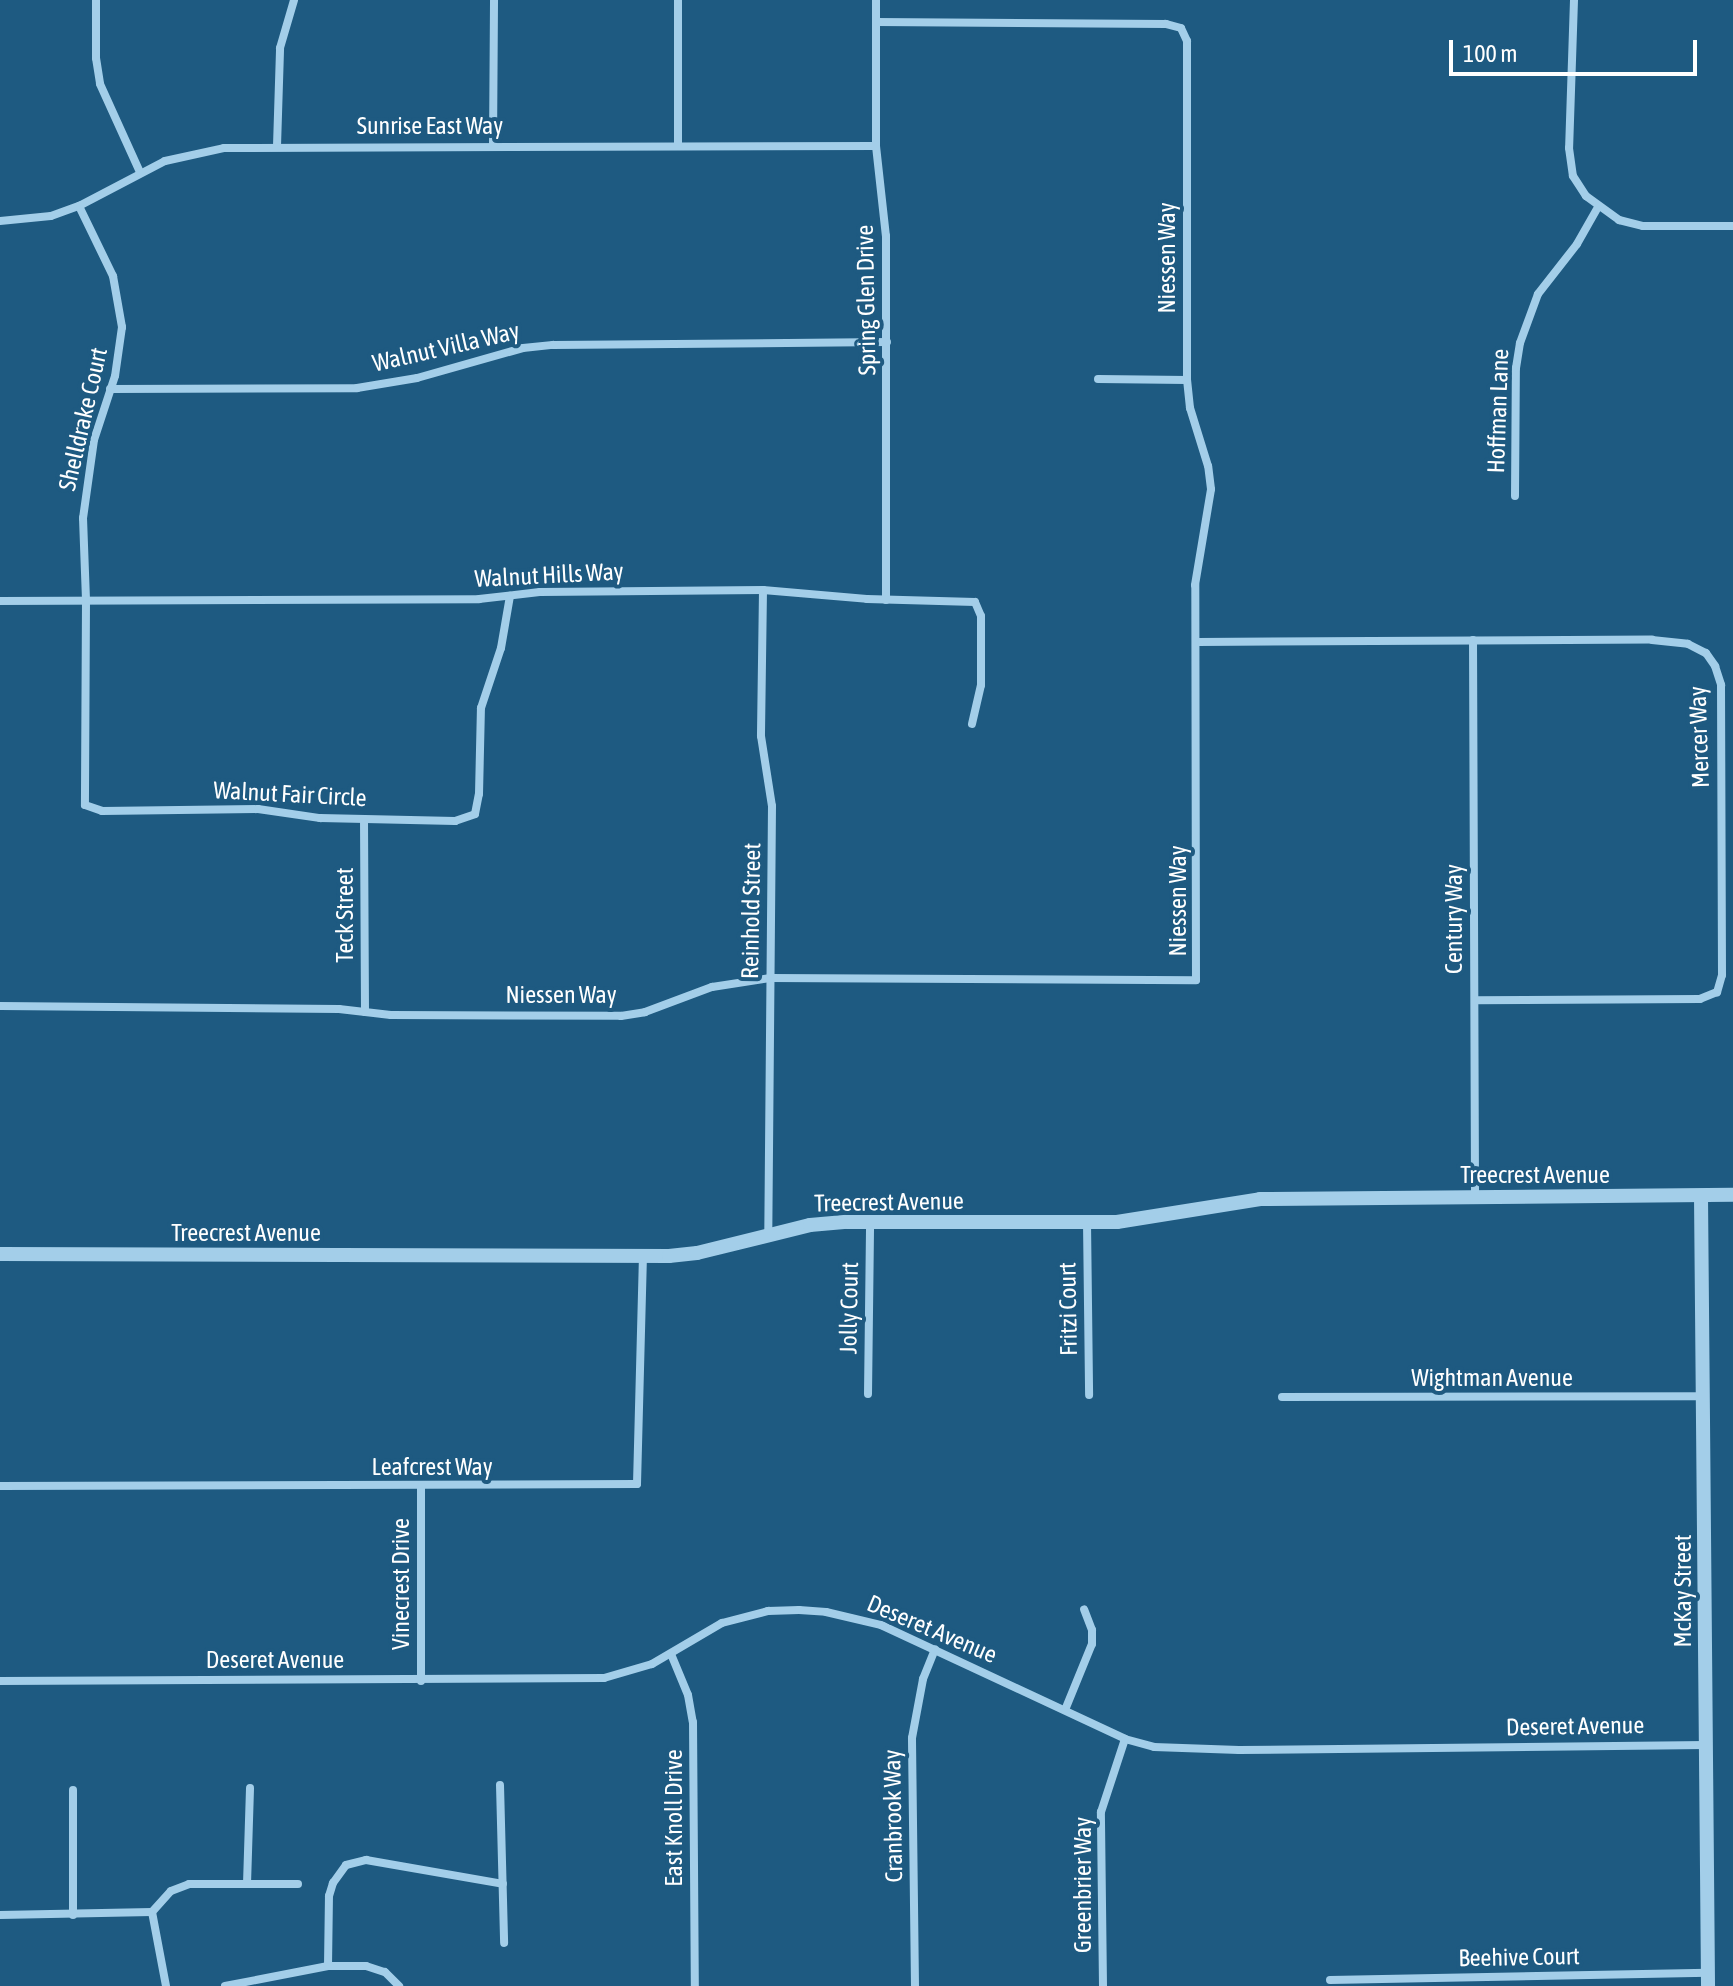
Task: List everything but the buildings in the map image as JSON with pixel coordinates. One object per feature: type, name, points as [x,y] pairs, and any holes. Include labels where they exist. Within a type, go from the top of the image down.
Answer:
[{"type":"street","points":[[96,0],[96,58],[100,84],[140,172]]},
{"type":"street","points":[[277,146],[280,48],[294,0]]},
{"type":"street","points":[[493,146],[494,0]]},
{"type":"street","points":[[678,0],[678,144]]},
{"type":"street","name":"Spring Glen Drive","points":[[876,0],[876,146],[886,236],[886,600]]},
{"type":"street","points":[[1574,0],[1569,148],[1573,176],[1598,207],[1619,220],[1643,226],[1733,226]]},
{"type":"street","name":"Niessen Way","points":[[0,1006],[339,1009],[621,1016],[645,1012],[712,987],[770,978],[1196,980],[1198,642],[1195,585],[1211,489],[1208,466],[1190,408],[1187,380],[1187,41],[1181,28],[1166,24],[876,22]]},
{"type":"street","name":"Sunrise East Way","points":[[0,221],[40,218],[79,206],[140,172],[195,153],[277,146],[876,146]]},
{"type":"street","name":"Shelldrake Court","points":[[79,206],[113,276],[119,299],[120,353],[86,479],[83,518],[86,601]]},
{"type":"street","name":"Hoffman Lane","points":[[1515,496],[1516,368],[1520,343],[1538,294],[1577,244],[1598,207]]},
{"type":"street","name":"Walnut Villa Way","points":[[110,389],[357,388],[417,378],[508,351],[553,345],[887,342]]},
{"type":"street","points":[[1098,379],[1187,380]]},
{"type":"street","name":"Walnut Hills Way","points":[[0,601],[479,599],[540,592],[763,590],[886,600],[975,602],[981,616],[981,685],[972,724]]},
{"type":"street","name":"Reinhold Street","points":[[763,590],[761,736],[772,806],[768,1233]]},
{"type":"street","name":"Walnut Fair Circle","points":[[86,601],[85,805],[102,811],[258,809],[320,818],[455,821],[475,814],[479,794],[481,708],[501,648],[510,596]]},
{"type":"street","name":"Century Way","points":[[1473,640],[1475,1197]]},
{"type":"street","name":"Mercer Way","points":[[1198,642],[1652,640],[1688,644],[1706,653],[1715,666],[1721,685],[1722,975],[1717,992],[1700,999],[1475,1000]]},
{"type":"street","name":"Teck Street","points":[[364,819],[365,1012]]},
{"type":"street","name":"Treecrest Avenue","points":[[0,1254],[643,1257],[697,1253],[810,1225],[1087,1222],[1158,1217],[1246,1200],[1733,1195]]},
{"type":"street","name":"McKay Street","points":[[1701,1196],[1708,1980]]},
{"type":"street","name":"Jolly Court","points":[[868,1394],[870,1222]]},
{"type":"street","name":"Fritzi Court","points":[[1087,1222],[1089,1395]]},
{"type":"street","name":"Leafcrest Way","points":[[0,1486],[637,1484],[643,1257]]},
{"type":"street","name":"Wightman Avenue","points":[[1282,1397],[1703,1396]]},
{"type":"street","name":"Vinecrest Drive","points":[[421,1487],[421,1681]]},
{"type":"street","points":[[1065,1710],[1092,1644],[1092,1630],[1084,1609]]},
{"type":"street","name":"Deseret Avenue","points":[[0,1681],[604,1678],[640,1670],[722,1623],[768,1611],[799,1610],[826,1612],[881,1625],[1125,1739],[1179,1750],[1706,1745]]},
{"type":"street","name":"Cranbrook Way","points":[[915,1986],[912,1738],[923,1679],[935,1649]]},
{"type":"street","name":"East Knoll Drive","points":[[671,1654],[688,1695],[693,1722],[695,1986]]},
{"type":"street","name":"Greenbrier Way","points":[[1103,1986],[1101,1812],[1125,1739]]},
{"type":"street","points":[[500,1785],[504,1943]]},
{"type":"street","points":[[247,1884],[250,1788]]},
{"type":"street","points":[[73,1790],[73,1915]]},
{"type":"street","points":[[328,1966],[329,1896],[333,1883],[346,1865],[366,1860],[503,1884]]},
{"type":"street","points":[[166,1986],[152,1912],[164,1896],[181,1886],[298,1884]]},
{"type":"street","points":[[0,1915],[152,1912]]},
{"type":"street","points":[[225,1986],[328,1966],[366,1966],[385,1972],[399,1986]]},
{"type":"street","name":"Beehive Court","points":[[1330,1980],[1708,1980]]}]
